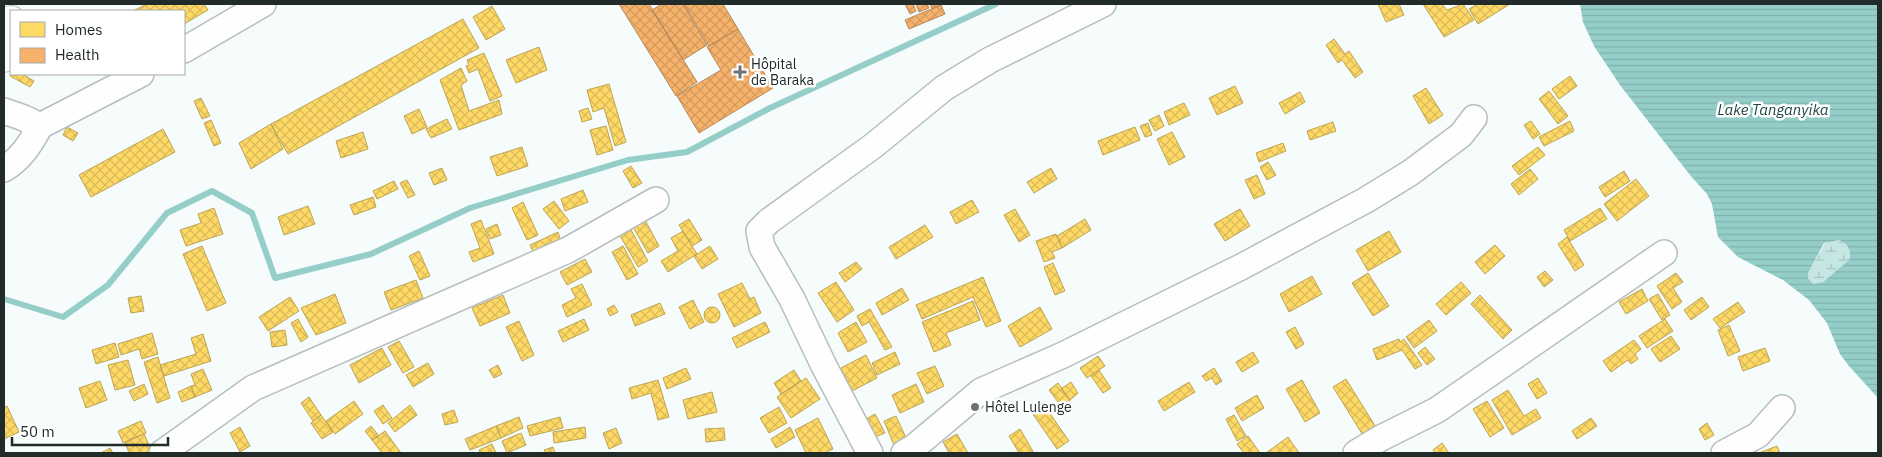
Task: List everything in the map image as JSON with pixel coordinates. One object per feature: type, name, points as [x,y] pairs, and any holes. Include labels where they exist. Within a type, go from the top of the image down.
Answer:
[{"type":"street","points":[[185,49],[263,4]]},
{"type":"street","points":[[870,453],[824,366],[792,299],[762,247],[759,231],[769,221],[873,146],[944,88],[990,60],[1103,4]]},
{"type":"street","points":[[4,58],[10,25]]},
{"type":"street","points":[[4,169],[13,164],[32,142],[40,126],[139,75]]},
{"type":"street","points":[[4,111],[40,126]]},
{"type":"street","points":[[904,453],[913,448],[981,391],[1063,355],[1241,267],[1366,200],[1410,173],[1461,135],[1474,118]]},
{"type":"street","points":[[162,453],[253,388],[568,250],[656,200]]},
{"type":"street","points":[[1356,453],[1381,438],[1437,410],[1664,254]]},
{"type":"street","points":[[1724,453],[1758,435],[1782,408]]},
{"type":"green space","points":[[1839,240],[1849,248],[1849,260],[1823,282],[1813,284],[1808,278],[1808,273],[1825,243]]},
{"type":"water","name":"Lake Tanganyika","points":[[1580,4],[1878,4],[1878,398],[1840,354],[1827,323],[1809,300],[1783,280],[1738,257],[1718,237],[1712,204],[1707,194],[1620,85],[1594,46],[1583,22]],"holes":[[[1839,240],[1850,251],[1849,260],[1823,282],[1813,284],[1808,278],[1808,273],[1824,243]]]},
{"type":"building: Homes","points":[[147,4],[204,4],[208,10],[185,23],[185,10],[135,10]]},
{"type":"building: Homes","points":[[1378,4],[1399,4],[1404,15],[1386,22]]},
{"type":"building: Homes","points":[[1423,4],[1442,4],[1447,10],[1463,4],[1474,20],[1444,37]]},
{"type":"building: Homes","points":[[1478,4],[1510,4],[1478,24],[1469,9]]},
{"type":"building: Homes","points":[[492,6],[505,29],[486,40],[473,17]]},
{"type":"building: Homes","points":[[463,19],[479,48],[288,154],[271,124]]},
{"type":"building: Homes","points":[[1334,39],[1345,54],[1349,51],[1363,72],[1355,78],[1342,60],[1338,63],[1326,45]]},
{"type":"building: Homes","points":[[539,47],[547,70],[516,83],[506,60]]},
{"type":"building: Homes","points":[[484,53],[502,96],[490,101],[478,69],[469,73],[466,66],[469,65],[467,60]]},
{"type":"building: Homes","points":[[461,68],[467,81],[461,85],[469,111],[499,100],[502,114],[459,130],[440,80]]},
{"type":"building: Homes","points":[[24,75],[34,81],[30,87],[10,76]]},
{"type":"building: Homes","points":[[1570,76],[1577,86],[1559,99],[1552,89]]},
{"type":"building: Homes","points":[[609,84],[626,142],[615,146],[604,108],[593,112],[587,90]]},
{"type":"building: Homes","points":[[1235,86],[1243,103],[1217,115],[1209,98]]},
{"type":"building: Homes","points":[[1426,88],[1443,115],[1429,124],[1413,96]]},
{"type":"building: Homes","points":[[1549,91],[1568,116],[1558,124],[1539,99]]},
{"type":"building: Homes","points":[[1300,92],[1305,102],[1285,114],[1279,103]]},
{"type":"building: Homes","points":[[201,98],[210,116],[202,119],[194,101]]},
{"type":"building: Homes","points":[[1184,103],[1190,115],[1169,125],[1164,112]]},
{"type":"building: Homes","points":[[588,108],[592,119],[582,122],[579,111]]},
{"type":"building: Homes","points":[[419,109],[427,127],[412,134],[404,116]]},
{"type":"building: Homes","points":[[1159,115],[1164,126],[1155,131],[1149,120]]},
{"type":"building: Homes","points":[[447,119],[452,129],[431,138],[426,129]]},
{"type":"building: Homes","points":[[211,120],[221,143],[214,146],[204,123]]},
{"type":"building: Homes","points":[[1531,121],[1540,134],[1533,139],[1524,125]]},
{"type":"building: Homes","points":[[1570,121],[1574,131],[1544,146],[1539,137]]},
{"type":"building: Homes","points":[[1333,122],[1336,131],[1310,140],[1307,131]]},
{"type":"building: Homes","points":[[1148,123],[1152,135],[1145,137],[1140,126]]},
{"type":"building: Homes","points":[[271,124],[283,149],[251,169],[239,143]]},
{"type":"building: Homes","points":[[606,126],[613,150],[597,155],[590,130]]},
{"type":"building: Homes","points":[[67,127],[78,133],[73,141],[63,135]]},
{"type":"building: Homes","points":[[1135,127],[1140,140],[1103,155],[1098,141]]},
{"type":"building: Homes","points":[[163,129],[175,152],[91,197],[79,175]]},
{"type":"building: Homes","points":[[363,132],[368,149],[341,158],[336,141]]},
{"type":"building: Homes","points":[[1172,132],[1185,157],[1169,165],[1157,139]]},
{"type":"building: Homes","points":[[1283,143],[1286,151],[1259,162],[1256,153]]},
{"type":"building: Homes","points":[[522,147],[528,166],[497,176],[490,157]]},
{"type":"building: Homes","points":[[1538,147],[1545,155],[1519,175],[1512,166]]},
{"type":"building: Homes","points":[[1268,162],[1276,175],[1267,180],[1260,167]]},
{"type":"building: Homes","points":[[631,166],[642,183],[633,188],[623,171]]},
{"type":"building: Homes","points":[[442,168],[447,180],[434,185],[429,173]]},
{"type":"building: Homes","points":[[1051,168],[1057,179],[1034,193],[1027,182]]},
{"type":"building: Homes","points":[[1530,169],[1538,179],[1519,195],[1511,184]]},
{"type":"building: Homes","points":[[1624,171],[1630,181],[1605,197],[1599,187]]},
{"type":"building: Homes","points":[[1257,175],[1265,194],[1254,199],[1245,180]]},
{"type":"building: Homes","points":[[1636,179],[1649,196],[1617,221],[1604,204]]},
{"type":"building: Homes","points":[[407,180],[415,195],[408,198],[400,183]]},
{"type":"building: Homes","points":[[394,181],[398,189],[377,199],[373,191]]},
{"type":"building: Homes","points":[[583,190],[588,202],[565,211],[561,199]]},
{"type":"building: Homes","points":[[373,197],[376,207],[354,215],[350,205]]},
{"type":"building: Homes","points":[[972,200],[979,212],[956,224],[950,212]]},
{"type":"building: Homes","points":[[554,201],[569,221],[559,229],[543,209]]},
{"type":"building: Homes","points":[[523,202],[538,235],[527,240],[512,208]]},
{"type":"building: Homes","points":[[308,206],[315,224],[284,235],[278,217]]},
{"type":"building: Homes","points":[[214,208],[223,234],[186,246],[180,230],[201,223],[198,214]]},
{"type":"building: Homes","points":[[1600,208],[1607,219],[1570,241],[1564,230]]},
{"type":"building: Homes","points":[[1015,209],[1030,235],[1019,242],[1004,215]]},
{"type":"building: Homes","points":[[1240,209],[1250,226],[1225,241],[1214,224]]},
{"type":"building: Homes","points":[[689,219],[702,240],[692,246],[679,225]]},
{"type":"building: Homes","points":[[1085,219],[1091,230],[1062,248],[1057,236]]},
{"type":"building: Homes","points":[[481,220],[494,254],[473,262],[469,252],[480,248],[471,224]]},
{"type":"building: Homes","points":[[645,220],[659,246],[648,253],[633,227]]},
{"type":"building: Homes","points":[[497,224],[501,235],[490,239],[486,229]]},
{"type":"building: Homes","points":[[925,225],[933,237],[896,259],[889,247]]},
{"type":"building: Homes","points":[[630,228],[648,261],[638,267],[619,234]]},
{"type":"building: Homes","points":[[683,231],[697,254],[668,272],[661,261],[678,251],[671,238]]},
{"type":"building: Homes","points":[[1389,231],[1401,252],[1368,271],[1356,250]]},
{"type":"building: Homes","points":[[558,232],[562,244],[535,256],[530,245]]},
{"type":"building: Homes","points":[[1056,234],[1062,248],[1052,252],[1055,258],[1044,262],[1036,241]]},
{"type":"building: Homes","points":[[1567,237],[1584,265],[1575,271],[1558,244]]},
{"type":"building: Homes","points":[[1495,245],[1505,256],[1485,274],[1475,262]]},
{"type":"building: Homes","points":[[202,246],[226,303],[207,311],[183,254]]},
{"type":"building: Homes","points":[[623,246],[638,274],[627,280],[612,252]]},
{"type":"building: Homes","points":[[710,246],[718,259],[702,269],[694,256]]},
{"type":"building: Homes","points":[[419,251],[430,276],[420,280],[409,256]]},
{"type":"building: Homes","points":[[585,259],[592,272],[567,285],[560,272]]},
{"type":"building: Homes","points":[[856,262],[862,269],[845,282],[839,273]]},
{"type":"building: Homes","points":[[1053,263],[1065,291],[1055,295],[1044,267]]},
{"type":"building: Homes","points":[[1545,271],[1553,280],[1544,287],[1537,277]]},
{"type":"building: Homes","points":[[1368,273],[1389,306],[1373,316],[1352,283]]},
{"type":"building: Homes","points":[[1676,273],[1683,282],[1673,288],[1682,302],[1672,309],[1657,286]]},
{"type":"building: Homes","points":[[1312,276],[1322,294],[1289,312],[1280,294]]},
{"type":"building: Homes","points":[[983,277],[1001,321],[986,327],[973,297],[922,319],[916,305]]},
{"type":"building: Homes","points":[[416,280],[423,298],[391,310],[384,292]]},
{"type":"building: Homes","points":[[836,282],[854,310],[837,322],[818,293]]},
{"type":"building: Homes","points":[[1461,282],[1471,293],[1446,315],[1436,304]]},
{"type":"building: Homes","points":[[742,283],[750,299],[754,297],[761,313],[734,327],[718,294]]},
{"type":"building: Homes","points":[[582,284],[592,305],[567,317],[562,305],[576,298],[571,289]]},
{"type":"building: Homes","points":[[902,288],[909,300],[882,315],[876,303]]},
{"type":"building: Homes","points":[[1642,289],[1648,301],[1626,314],[1619,302]]},
{"type":"building: Homes","points":[[335,294],[346,323],[316,335],[301,308]]},
{"type":"building: Homes","points":[[1658,294],[1670,315],[1662,320],[1649,299]]},
{"type":"building: Homes","points":[[503,295],[510,313],[480,326],[472,308]]},
{"type":"building: Homes","points":[[1480,295],[1512,330],[1503,339],[1471,304]]},
{"type":"building: Homes","points":[[141,296],[144,311],[131,313],[128,298]]},
{"type":"building: Homes","points":[[290,297],[299,311],[268,331],[259,317]]},
{"type":"building: Homes","points":[[1702,297],[1709,307],[1691,320],[1684,310]]},
{"type":"building: Homes","points":[[693,300],[704,322],[690,329],[679,307]]},
{"type":"building: Homes","points":[[973,301],[980,320],[946,333],[951,345],[934,352],[922,322]]},
{"type":"building: Homes","points":[[1738,302],[1745,312],[1720,328],[1713,319]]},
{"type":"building: Homes","points":[[660,303],[665,314],[635,326],[631,315]]},
{"type":"building: Homes","points":[[614,305],[618,312],[610,316],[607,309]]},
{"type":"building: Homes","points":[[712,307],[720,315],[712,323],[704,315]]},
{"type":"building: Homes","points":[[1040,307],[1052,329],[1020,347],[1008,326]]},
{"type":"building: Homes","points":[[870,309],[892,347],[885,350],[869,322],[862,326],[857,316]]},
{"type":"building: Homes","points":[[298,319],[308,337],[301,342],[291,323]]},
{"type":"building: Homes","points":[[584,319],[589,330],[563,342],[558,331]]},
{"type":"building: Homes","points":[[1665,319],[1673,331],[1647,348],[1639,336]]},
{"type":"building: Homes","points":[[1429,320],[1437,331],[1414,348],[1406,337]]},
{"type":"building: Homes","points":[[519,321],[534,355],[522,361],[506,327]]},
{"type":"building: Homes","points":[[765,322],[770,332],[737,348],[732,338]]},
{"type":"building: Homes","points":[[856,322],[867,342],[848,352],[838,333]]},
{"type":"building: Homes","points":[[1729,325],[1740,351],[1728,356],[1718,330]]},
{"type":"building: Homes","points":[[1295,327],[1304,344],[1296,349],[1286,332]]},
{"type":"building: Homes","points":[[285,330],[287,345],[272,347],[270,332]]},
{"type":"building: Homes","points":[[152,333],[158,354],[142,359],[139,349],[121,355],[118,344]]},
{"type":"building: Homes","points":[[203,334],[211,361],[164,376],[160,365],[196,354],[191,338]]},
{"type":"building: Homes","points":[[1671,336],[1680,349],[1660,362],[1651,349]]},
{"type":"building: Homes","points":[[1399,339],[1400,342],[1404,339],[1422,365],[1415,369],[1402,350],[1377,360],[1373,349]]},
{"type":"building: Homes","points":[[1634,340],[1641,349],[1635,354],[1638,359],[1631,364],[1628,360],[1611,372],[1603,361]]},
{"type":"building: Homes","points":[[399,341],[414,367],[403,373],[388,347]]},
{"type":"building: Homes","points":[[115,343],[119,357],[96,364],[92,350]]},
{"type":"building: Homes","points":[[1425,347],[1435,359],[1427,365],[1418,353]]},
{"type":"building: Homes","points":[[382,348],[391,365],[359,383],[350,365]]},
{"type":"building: Homes","points":[[1765,348],[1770,361],[1743,371],[1738,357]]},
{"type":"building: Homes","points":[[895,352],[900,364],[877,375],[872,363]]},
{"type":"building: Homes","points":[[1253,352],[1259,362],[1242,372],[1236,362]]},
{"type":"building: Homes","points":[[866,355],[877,378],[852,391],[841,368]]},
{"type":"building: Homes","points":[[1098,356],[1105,366],[1087,378],[1080,368]]},
{"type":"building: Homes","points":[[158,357],[170,398],[157,403],[144,362]]},
{"type":"building: Homes","points":[[128,360],[135,385],[115,390],[108,365]]},
{"type":"building: Homes","points":[[428,363],[434,374],[413,387],[406,375]]},
{"type":"building: Homes","points":[[498,365],[502,374],[494,378],[489,370]]},
{"type":"building: Homes","points":[[935,366],[944,386],[927,394],[917,373]]},
{"type":"building: Homes","points":[[686,368],[691,379],[667,389],[663,378]]},
{"type":"building: Homes","points":[[1214,368],[1222,381],[1216,385],[1212,378],[1206,381],[1202,376]]},
{"type":"building: Homes","points":[[203,369],[212,390],[195,397],[191,386],[195,385],[191,374]]},
{"type":"building: Homes","points":[[794,370],[801,381],[781,394],[774,383]]},
{"type":"building: Homes","points":[[1099,370],[1111,388],[1103,393],[1091,376]]},
{"type":"building: Homes","points":[[806,378],[820,399],[791,418],[777,397]]},
{"type":"building: Homes","points":[[1538,378],[1547,393],[1537,399],[1528,384]]},
{"type":"building: Homes","points":[[1346,379],[1377,429],[1364,437],[1333,387]]},
{"type":"building: Homes","points":[[658,380],[669,417],[658,420],[651,393],[632,399],[629,388]]},
{"type":"building: Homes","points":[[1302,380],[1320,413],[1305,422],[1286,389]]},
{"type":"building: Homes","points":[[100,381],[107,400],[86,408],[79,388]]},
{"type":"building: Homes","points":[[1071,382],[1078,393],[1070,400],[1061,389]]},
{"type":"building: Homes","points":[[1189,382],[1195,392],[1164,411],[1158,401]]},
{"type":"building: Homes","points":[[1058,383],[1070,400],[1061,406],[1049,390]]},
{"type":"building: Homes","points":[[144,384],[148,394],[134,401],[129,391]]},
{"type":"building: Homes","points":[[916,384],[924,402],[900,413],[892,395]]},
{"type":"building: Homes","points":[[191,386],[195,397],[182,402],[178,392]]},
{"type":"building: Homes","points":[[1508,390],[1524,416],[1536,409],[1541,418],[1512,435],[1492,400]]},
{"type":"building: Homes","points":[[712,392],[717,412],[688,419],[683,400]]},
{"type":"building: Homes","points":[[1257,395],[1264,408],[1242,421],[1235,408]]},
{"type":"building: Homes","points":[[309,397],[321,415],[313,421],[301,403]]},
{"type":"building: Homes","points":[[354,401],[363,414],[335,434],[326,421]]},
{"type":"building: Homes","points":[[1487,401],[1504,428],[1490,437],[1473,409]]},
{"type":"building: Homes","points":[[1042,402],[1069,441],[1057,449],[1030,410]]},
{"type":"building: Homes","points":[[383,405],[392,418],[383,424],[374,411]]},
{"type":"building: Homes","points":[[410,405],[417,415],[395,432],[388,423]]},
{"type":"building: Homes","points":[[7,406],[19,432],[4,439],[4,408]]},
{"type":"building: Homes","points":[[779,407],[787,423],[769,433],[760,418]]},
{"type":"building: Homes","points":[[454,410],[458,422],[445,425],[442,414]]},
{"type":"building: Homes","points":[[875,414],[885,433],[875,437],[866,419]]},
{"type":"building: Homes","points":[[321,415],[333,432],[322,439],[311,423]]},
{"type":"building: Homes","points":[[1234,415],[1246,436],[1237,441],[1226,419]]},
{"type":"building: Homes","points":[[896,416],[907,440],[894,445],[884,421]]},
{"type":"building: Homes","points":[[519,417],[523,428],[501,438],[496,426]]},
{"type":"building: Homes","points":[[560,417],[563,428],[530,436],[527,426]]},
{"type":"building: Homes","points":[[818,418],[833,449],[824,453],[806,453],[795,430]]},
{"type":"building: Homes","points":[[1591,418],[1597,426],[1577,439],[1572,431]]},
{"type":"building: Homes","points":[[141,421],[146,433],[123,443],[118,431]]},
{"type":"building: Homes","points":[[1707,423],[1714,435],[1705,440],[1699,429]]},
{"type":"building: Homes","points":[[371,426],[379,436],[372,440],[365,431]]},
{"type":"building: Homes","points":[[496,426],[501,438],[470,450],[465,439]]},
{"type":"building: Homes","points":[[240,427],[250,446],[240,452],[230,433]]},
{"type":"building: Homes","points":[[585,427],[586,438],[554,443],[553,432]]},
{"type":"building: Homes","points":[[790,427],[795,437],[776,448],[771,439]]},
{"type":"building: Homes","points":[[616,428],[622,443],[609,449],[603,433]]},
{"type":"building: Homes","points":[[724,428],[725,440],[706,442],[705,429]]},
{"type":"building: Homes","points":[[1020,429],[1034,453],[1019,453],[1009,436]]},
{"type":"building: Homes","points":[[385,431],[401,453],[382,453],[372,440]]},
{"type":"building: Homes","points":[[521,433],[526,445],[507,453],[502,441]]},
{"type":"building: Homes","points":[[144,434],[151,450],[145,453],[129,453],[125,442]]},
{"type":"building: Homes","points":[[957,434],[968,453],[949,453],[943,442]]},
{"type":"building: Homes","points":[[1248,436],[1260,453],[1244,453],[1237,444]]},
{"type":"building: Homes","points":[[1288,437],[1299,453],[1266,453]]},
{"type":"building: Homes","points":[[1442,443],[1449,453],[1435,453],[1433,450]]},
{"type":"building: Homes","points":[[492,444],[496,453],[480,453],[479,450]]},
{"type":"building: Homes","points":[[1777,446],[1780,453],[1759,453]]},
{"type":"building: Homes","points":[[553,447],[555,453],[546,453],[544,450]]},
{"type":"building: Homes","points":[[110,448],[113,453],[101,453]]},
{"type":"building: Health","points":[[619,4],[649,4],[697,82],[676,96]]},
{"type":"building: Health","points":[[662,4],[683,4],[707,45],[683,60],[652,10]]},
{"type":"building: Health","points":[[684,4],[723,4],[738,29],[709,46]]},
{"type":"building: Health","points":[[905,4],[913,4],[916,11],[910,14]]},
{"type":"building: Health","points":[[916,4],[927,4],[929,8],[919,12]]},
{"type":"building: Health","points":[[930,4],[944,4],[932,9]]},
{"type":"building: Health","points":[[941,5],[945,14],[909,29],[905,20]]},
{"type":"building: Health","points":[[738,29],[773,88],[699,133],[677,96],[721,70],[707,47]]},
{"type":"waterway","points":[[4,299],[63,317],[108,285],[167,213],[212,191],[252,213],[275,278],[371,254],[470,208],[628,160],[687,152],[770,108],[996,4]]},
{"type":"place","name":"Hôpital de Baraka","points":[[740,72]]},
{"type":"place","name":"Hôtel Lulenge","points":[[975,407]]}]
